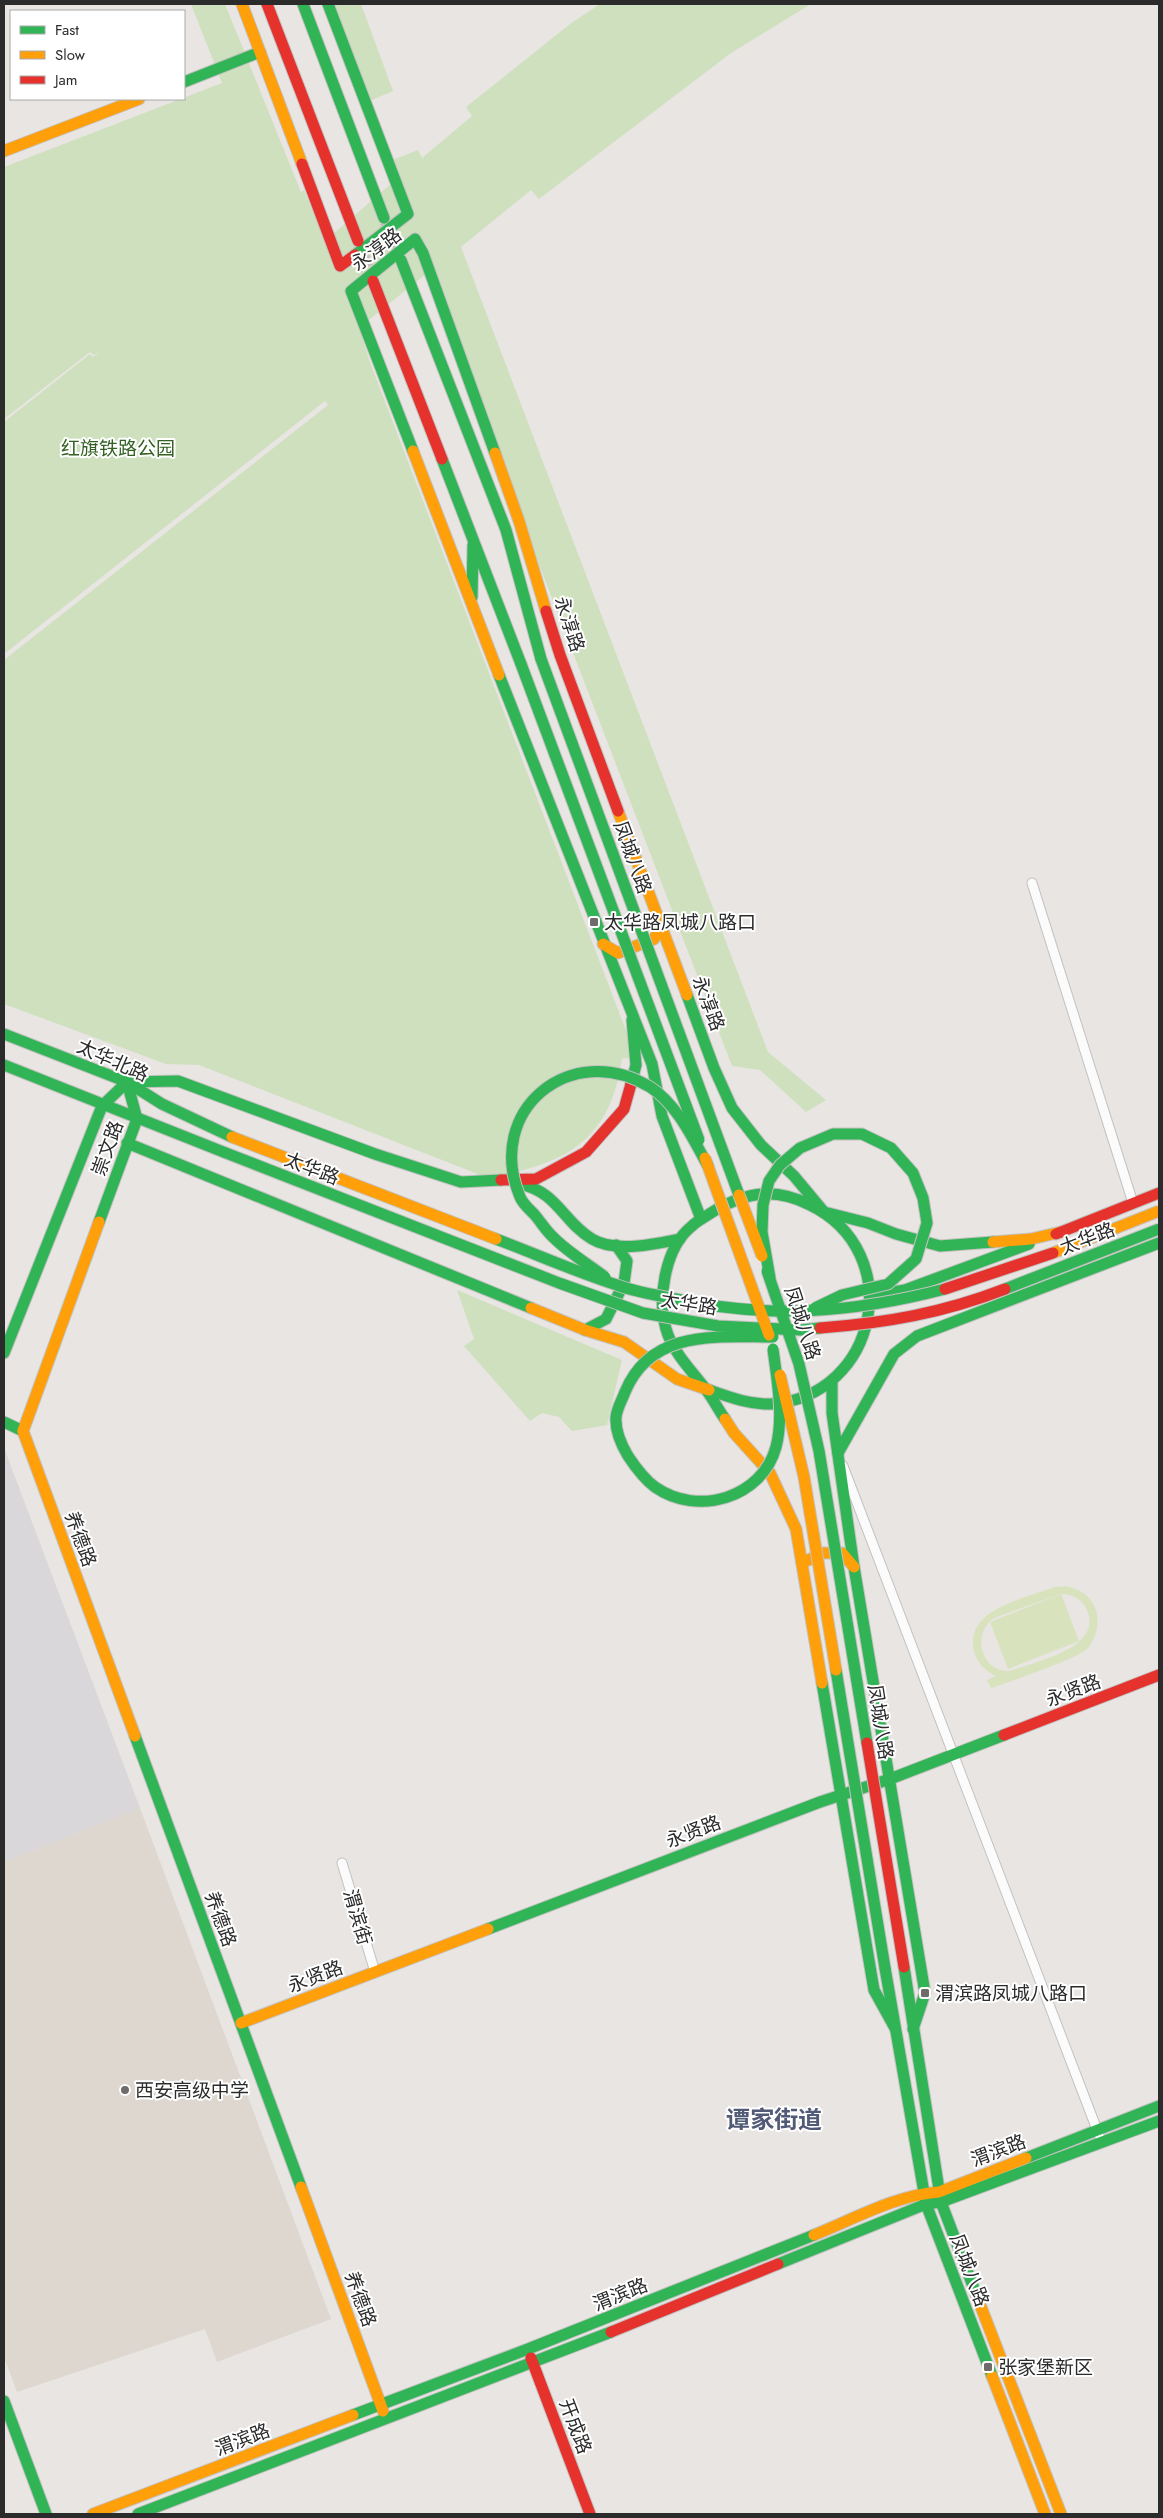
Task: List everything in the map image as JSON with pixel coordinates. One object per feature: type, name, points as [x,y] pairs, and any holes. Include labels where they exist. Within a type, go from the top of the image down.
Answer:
[{"type":"street","points":[[242,4],[340,266],[408,214],[328,4]]},
{"type":"street","name":"永淳路","points":[[267,4],[358,241]]},
{"type":"street","name":"永淳路","points":[[303,4],[384,218]]},
{"type":"street","points":[[185,82],[260,52]]},
{"type":"street","points":[[4,151],[136,100]]},
{"type":"street","name":"永淳路","points":[[701,1219],[662,1116],[652,1064],[630,1005],[603,944],[350,291],[416,239],[423,253],[519,521],[560,655],[714,1068],[732,1108],[761,1144],[794,1176],[824,1212]]},
{"type":"street","name":"永淳路","points":[[401,260],[506,530],[541,658]]},
{"type":"street","name":"永淳路","points":[[373,281],[521,664]]},
{"type":"street","points":[[506,530],[530,577],[560,655]]},
{"type":"street","points":[[471,601],[473,541]]},
{"type":"street","name":"凤城八路","points":[[541,658],[770,1278],[799,1364],[819,1452],[940,2197],[1061,2514]]},
{"type":"street","name":"凤城八路","points":[[521,664],[614,919],[740,1250],[773,1348],[789,1405],[804,1477],[925,2198],[1045,2514]]},
{"type":"street","points":[[1032,883],[1133,1203]]},
{"type":"street","points":[[603,944],[618,953],[654,940],[661,926]]},
{"type":"street","points":[[127,1082],[178,1081],[375,1154],[461,1182],[536,1179],[586,1152],[624,1109],[636,1065],[630,1005]]},
{"type":"street","name":"太华北路","points":[[4,1034],[127,1082],[162,1104],[232,1137]]},
{"type":"street","points":[[4,1065],[137,1119]]},
{"type":"street","points":[[618,1286],[556,1240],[520,1198],[509,1164],[511,1140],[519,1118],[547,1084],[575,1071],[602,1069],[622,1072],[651,1087],[676,1114],[708,1166]]},
{"type":"street","name":"崇文路","points":[[4,1353],[102,1106],[127,1082],[137,1119],[23,1431]]},
{"type":"street","name":"太华路","points":[[137,1119],[558,1283],[643,1313],[718,1326],[801,1330],[906,1319],[966,1304],[1159,1229]]},
{"type":"street","points":[[770,1278],[762,1232],[763,1205],[769,1181],[780,1165],[800,1148],[833,1134],[862,1134],[891,1148],[913,1172],[923,1198],[927,1223],[916,1259],[888,1284],[842,1296],[805,1312]]},
{"type":"street","name":"太华路","points":[[232,1137],[618,1286],[683,1302],[752,1311],[805,1312],[873,1307],[944,1292],[1013,1268],[1159,1211]]},
{"type":"street","points":[[127,1144],[584,1330],[624,1342],[677,1379],[738,1400],[771,1404],[803,1397],[832,1380],[854,1357],[867,1328],[870,1296],[864,1263],[848,1234],[824,1212]]},
{"type":"street","points":[[495,1180],[529,1185],[554,1198],[570,1220],[593,1240],[632,1248],[680,1239],[691,1226],[732,1200],[763,1194],[795,1198],[824,1212],[868,1223],[896,1234],[940,1246],[1031,1239],[1061,1232]]},
{"type":"street","points":[[870,1296],[905,1290],[1159,1193]]},
{"type":"street","name":"凤城八路","points":[[680,1239],[666,1269],[662,1302],[668,1334],[684,1363],[705,1388],[734,1433],[770,1473],[796,1529],[874,1990],[895,2028]]},
{"type":"street","points":[[1102,2142],[838,1453],[894,1354],[917,1336],[1159,1242]]},
{"type":"street","points":[[584,1330],[606,1319],[624,1283],[627,1260],[616,1245]]},
{"type":"street","points":[[773,1348],[778,1423],[776,1449],[762,1475],[739,1492],[716,1502],[694,1504],[675,1499],[654,1488],[630,1462],[621,1440],[616,1417],[632,1375],[655,1352],[690,1340],[805,1336],[834,1328]]},
{"type":"street","name":"凤城八路","points":[[832,1380],[832,1413],[854,1567],[925,1993],[913,2029]]},
{"type":"street","points":[[4,1422],[23,1431]]},
{"type":"street","name":"养德路","points":[[23,1431],[387,2420]]},
{"type":"street","points":[[802,1563],[823,1553],[842,1553],[854,1567]]},
{"type":"street","name":"永贤路","points":[[241,2023],[801,1809],[890,1779],[1159,1675]]},
{"type":"street","name":"渭滨街","points":[[342,1863],[374,1972]]},
{"type":"street","name":"渭滨路","points":[[940,2197],[1097,2130],[1159,2106]]},
{"type":"street","name":"渭滨路","points":[[93,2514],[925,2198],[940,2197],[1159,2121]]},
{"type":"street","name":"渭滨路","points":[[138,2514],[533,2363],[925,2198]]},
{"type":"street","name":"开成路","points":[[528,2349],[590,2514]]},
{"type":"street","points":[[4,2400],[46,2514]]},
{"type":"shaded area","points":[[4,1448],[140,1808],[4,1862]]},
{"type":"shaded area","name":"西安高级中学","points":[[140,1808],[331,2319],[217,2362],[205,2329],[17,2392],[4,2357],[4,1862]]},
{"type":"green space","name":"红旗铁路公园","points":[[191,4],[225,4],[301,192],[304,190],[325,241],[392,183],[385,163],[418,150],[422,158],[472,116],[466,107],[570,24],[600,4],[811,4],[731,53],[539,199],[531,190],[461,247],[768,1052],[826,1100],[806,1112],[760,1070],[732,1066],[427,273],[359,328],[371,365],[637,1059],[622,1058],[610,1104],[600,1122],[588,1137],[573,1149],[555,1159],[534,1167],[510,1173],[509,1176],[488,1178],[199,1065],[166,1064],[4,1004],[4,660],[328,405],[325,401],[4,654],[4,422],[90,354],[93,357],[100,351],[94,355],[90,352],[4,419],[4,167],[178,100],[185,100],[185,97],[222,83]]},
{"type":"green space","points":[[325,4],[361,4],[393,91],[363,104]]},
{"type":"green space","points":[[457,1290],[622,1360],[607,1425],[572,1431],[559,1417],[542,1413],[530,1421],[464,1346],[474,1339]]},
{"type":"green space","points":[[1065,1586],[1080,1591],[1094,1605],[1097,1615],[1097,1626],[1095,1636],[1090,1645],[1087,1649],[1071,1658],[991,1688],[987,1680],[996,1676],[982,1666],[974,1651],[973,1637],[978,1625],[1000,1607],[1055,1587]],"holes":[[[1065,1594],[1073,1596],[1084,1605],[1090,1622],[1086,1633],[1078,1643],[1051,1657],[1010,1671],[1000,1670],[992,1666],[982,1651],[981,1642],[987,1625],[994,1618]]]},
{"type":"green space","points":[[1061,1594],[1079,1641],[1008,1669],[990,1622]]},
{"type":"tunnel","points":[[385,222],[401,260]]},
{"type":"tunnel","points":[[358,241],[373,281]]},
{"type":"traffic: fast","points":[[303,4],[384,218]]},
{"type":"traffic: fast","points":[[328,4],[408,214],[355,255]]},
{"type":"traffic: fast","points":[[185,82],[260,52]]},
{"type":"traffic: fast","points":[[413,451],[351,291],[415,239],[423,253],[495,453]]},
{"type":"traffic: fast","points":[[401,260],[506,530],[541,659]]},
{"type":"traffic: fast","points":[[442,459],[521,664]]},
{"type":"traffic: fast","points":[[472,597],[473,545]]},
{"type":"traffic: fast","points":[[541,659],[739,1195]]},
{"type":"traffic: fast","points":[[521,664],[699,1140]]},
{"type":"traffic: fast","points":[[499,675],[652,1064],[662,1116],[701,1219]]},
{"type":"traffic: fast","points":[[687,995],[714,1068],[732,1108],[761,1145],[794,1176],[824,1212],[868,1223],[896,1234],[940,1246],[993,1242]]},
{"type":"traffic: fast","points":[[631,1084],[636,1065],[632,1020]]},
{"type":"traffic: fast","points":[[4,1034],[127,1082],[162,1104],[232,1137]]},
{"type":"traffic: fast","points":[[4,1065],[226,1153]]},
{"type":"traffic: fast","points":[[605,1277],[572,1254],[554,1238],[520,1197],[512,1165],[514,1136],[524,1111],[542,1091],[565,1078],[591,1072],[620,1074],[650,1087],[660,1094],[676,1112],[708,1166]]},
{"type":"traffic: fast","points":[[127,1082],[178,1081],[375,1154],[461,1182],[501,1180]]},
{"type":"traffic: fast","points":[[4,1353],[102,1106],[127,1082]]},
{"type":"traffic: fast","points":[[99,1222],[137,1119],[127,1082]]},
{"type":"traffic: fast","points":[[770,1278],[762,1232],[763,1205],[769,1181],[780,1165],[800,1148],[833,1134],[862,1134],[891,1148],[913,1173],[923,1198],[927,1223],[916,1259],[888,1284],[842,1295],[815,1308]]},
{"type":"traffic: fast","points":[[127,1143],[531,1308]]},
{"type":"traffic: fast","points":[[226,1153],[559,1283],[643,1313],[718,1326],[801,1330],[820,1328]]},
{"type":"traffic: fast","points":[[520,1184],[533,1188],[552,1200],[582,1232],[601,1243],[612,1246],[636,1246],[680,1239]]},
{"type":"traffic: fast","points":[[709,1390],[740,1400],[763,1404],[771,1404],[808,1395],[836,1376],[856,1350],[867,1319],[869,1287],[860,1255],[841,1227],[810,1205],[793,1198],[775,1194],[756,1195],[737,1200],[714,1211],[692,1226],[682,1236],[669,1262],[663,1292],[664,1322],[668,1335],[679,1356],[707,1391],[725,1419]]},
{"type":"traffic: fast","points":[[1005,1289],[1159,1229]]},
{"type":"traffic: fast","points":[[496,1239],[631,1290],[710,1305],[744,1309],[778,1311],[844,1308],[877,1304],[945,1289]]},
{"type":"traffic: fast","points":[[838,1453],[894,1354],[917,1336],[1159,1243]]},
{"type":"traffic: fast","points":[[870,1296],[905,1290],[1029,1244]]},
{"type":"traffic: fast","points":[[585,1330],[606,1319],[624,1283],[627,1261],[616,1245]]},
{"type":"traffic: fast","points":[[767,1271],[799,1364],[819,1451],[867,1743]]},
{"type":"traffic: fast","points":[[773,1337],[729,1337],[687,1341],[668,1347],[651,1357],[636,1372],[620,1404],[616,1422],[619,1438],[626,1452],[647,1480],[655,1487],[672,1496],[690,1501],[708,1501],[726,1497],[743,1490],[757,1479],[769,1465],[776,1447],[778,1435],[780,1411],[773,1349]]},
{"type":"traffic: fast","points":[[832,1381],[832,1413],[854,1567],[925,1993],[913,2029]]},
{"type":"traffic: fast","points":[[4,1422],[23,1431]]},
{"type":"traffic: fast","points":[[836,1670],[885,1968]]},
{"type":"traffic: fast","points":[[822,1683],[874,1990],[895,2028]]},
{"type":"traffic: fast","points":[[488,1929],[820,1802],[890,1779],[1004,1735]]},
{"type":"traffic: fast","points":[[135,1736],[301,2187]]},
{"type":"traffic: fast","points":[[904,1967],[941,2202],[976,2294]]},
{"type":"traffic: fast","points":[[885,1968],[926,2204],[992,2376]]},
{"type":"traffic: fast","points":[[1026,2158],[1159,2106]]},
{"type":"traffic: fast","points":[[778,2264],[926,2204],[941,2202],[1159,2121]]},
{"type":"traffic: fast","points":[[353,2415],[528,2349],[814,2235]]},
{"type":"traffic: fast","points":[[138,2514],[611,2332]]},
{"type":"traffic: fast","points":[[4,2401],[46,2514]]},
{"type":"traffic: slow","points":[[242,4],[302,164]]},
{"type":"traffic: slow","points":[[4,151],[136,100]]},
{"type":"traffic: slow","points":[[413,451],[499,675]]},
{"type":"traffic: slow","points":[[495,453],[519,521],[546,611]]},
{"type":"traffic: slow","points":[[618,811],[687,995]]},
{"type":"traffic: slow","points":[[603,944],[618,953],[654,939],[661,926]]},
{"type":"traffic: slow","points":[[232,1137],[496,1239]]},
{"type":"traffic: slow","points":[[705,1158],[769,1335]]},
{"type":"traffic: slow","points":[[739,1195],[762,1256]]},
{"type":"traffic: slow","points":[[1053,1253],[1159,1211]]},
{"type":"traffic: slow","points":[[23,1431],[99,1222]]},
{"type":"traffic: slow","points":[[993,1242],[1031,1239],[1061,1232]]},
{"type":"traffic: slow","points":[[531,1308],[585,1330],[624,1342],[677,1379],[709,1390]]},
{"type":"traffic: slow","points":[[780,1375],[804,1477],[836,1670]]},
{"type":"traffic: slow","points":[[725,1419],[734,1433],[770,1473],[796,1529],[822,1683]]},
{"type":"traffic: slow","points":[[23,1431],[135,1736]]},
{"type":"traffic: slow","points":[[802,1563],[823,1553],[842,1553],[854,1567]]},
{"type":"traffic: slow","points":[[241,2023],[488,1929]]},
{"type":"traffic: slow","points":[[814,2235],[891,2203],[923,2194],[939,2192],[1026,2158]]},
{"type":"traffic: slow","points":[[301,2187],[383,2411]]},
{"type":"traffic: slow","points":[[976,2294],[1061,2514]]},
{"type":"traffic: slow","points":[[992,2376],[1045,2514]]},
{"type":"traffic: slow","points":[[93,2514],[353,2415]]},
{"type":"traffic: jam","points":[[267,4],[358,241]]},
{"type":"traffic: jam","points":[[302,164],[340,266],[355,255]]},
{"type":"traffic: jam","points":[[373,281],[442,459]]},
{"type":"traffic: jam","points":[[546,611],[560,655],[618,811]]},
{"type":"traffic: jam","points":[[501,1180],[536,1179],[586,1152],[624,1109],[631,1084]]},
{"type":"traffic: jam","points":[[1056,1234],[1159,1193]]},
{"type":"traffic: jam","points":[[945,1289],[1053,1253]]},
{"type":"traffic: jam","points":[[820,1328],[914,1316],[959,1305],[1005,1289]]},
{"type":"traffic: jam","points":[[1004,1735],[1159,1675]]},
{"type":"traffic: jam","points":[[867,1743],[904,1967]]},
{"type":"traffic: jam","points":[[611,2332],[778,2264]]},
{"type":"traffic: jam","points":[[531,2358],[590,2514]]},
{"type":"place","name":"太华路凤城八路口","points":[[594,922]]},
{"type":"place","name":"渭滨路凤城八路口","points":[[925,1993]]},
{"type":"place","name":"西安高级中学","points":[[125,2090]]},
{"type":"place","name":"张家堡新区","points":[[988,2367]]},
{"type":"district","name":"谭家街道","points":[[774,2120]]}]
